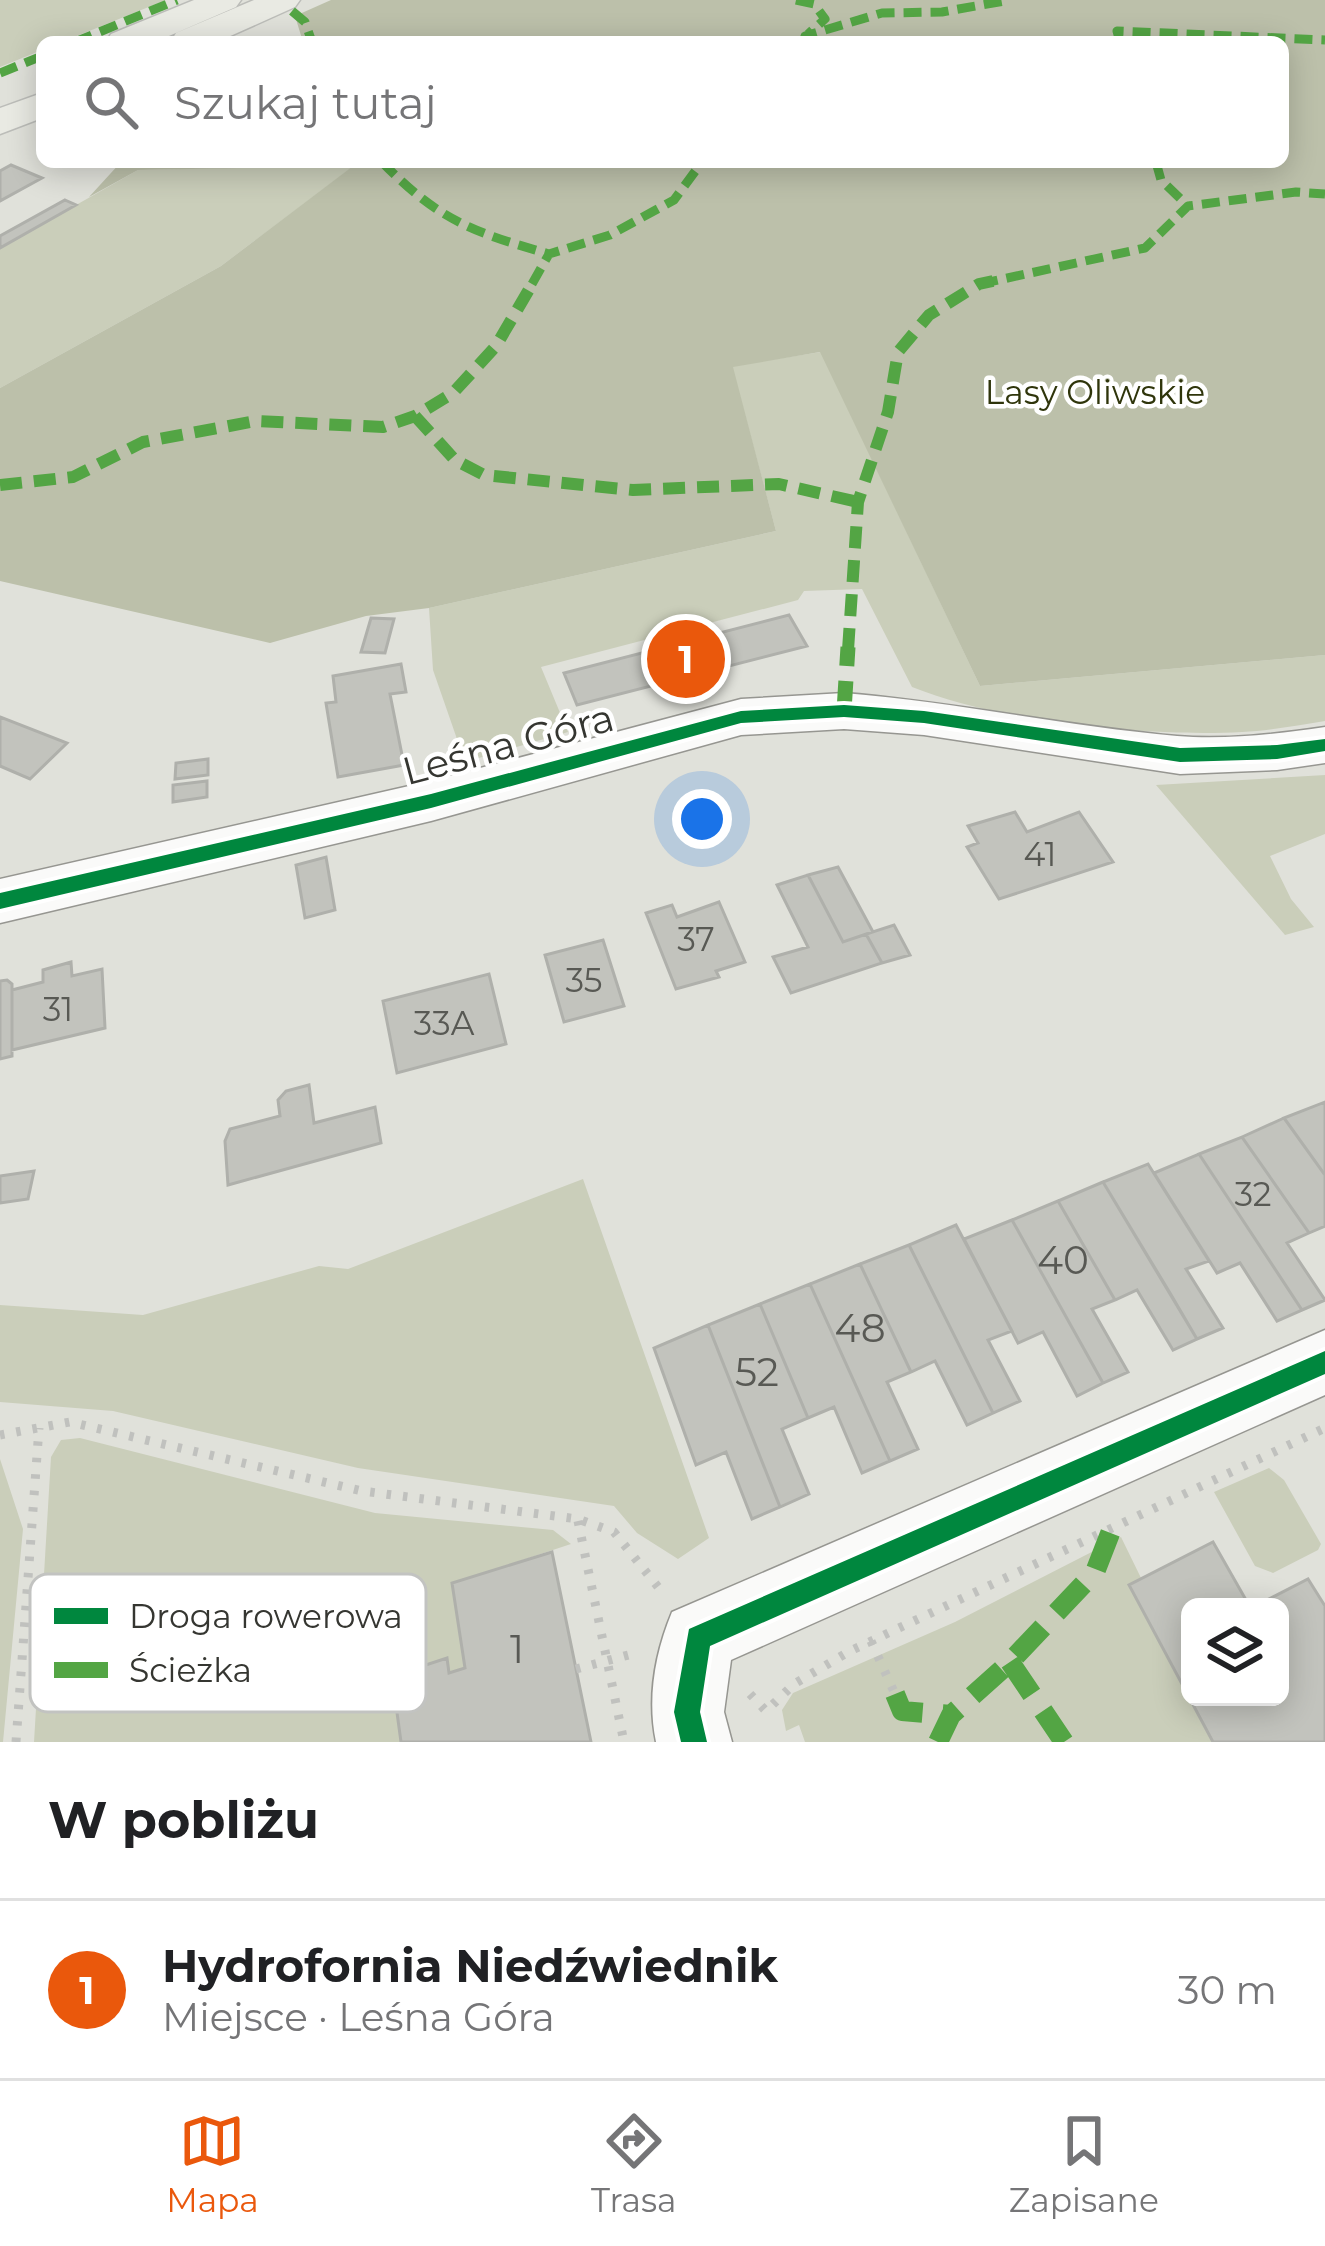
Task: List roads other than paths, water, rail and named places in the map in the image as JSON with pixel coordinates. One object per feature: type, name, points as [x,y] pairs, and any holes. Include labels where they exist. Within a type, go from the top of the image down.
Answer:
[{"type":"main road","points":[[138,36],[224,0]]},
{"type":"main road","points":[[200,36],[283,0]]},
{"type":"main road","points":[[0,94],[36,79]]},
{"type":"main road","points":[[0,122],[36,107]]},
{"type":"street","name":"Leśna Góra","points":[[0,901],[431,801],[741,717],[844,711],[924,717],[1180,755],[1277,752],[1325,745]]},
{"type":"street","points":[[694,1742],[687,1712],[698,1638],[1325,1362]]},
{"type":"place","name":"Hydrofornia Niedźwiednik","points":[[686,659]]},
{"type":"park label","name":"Lasy Oliwskie","points":[[1095,392]]}]
